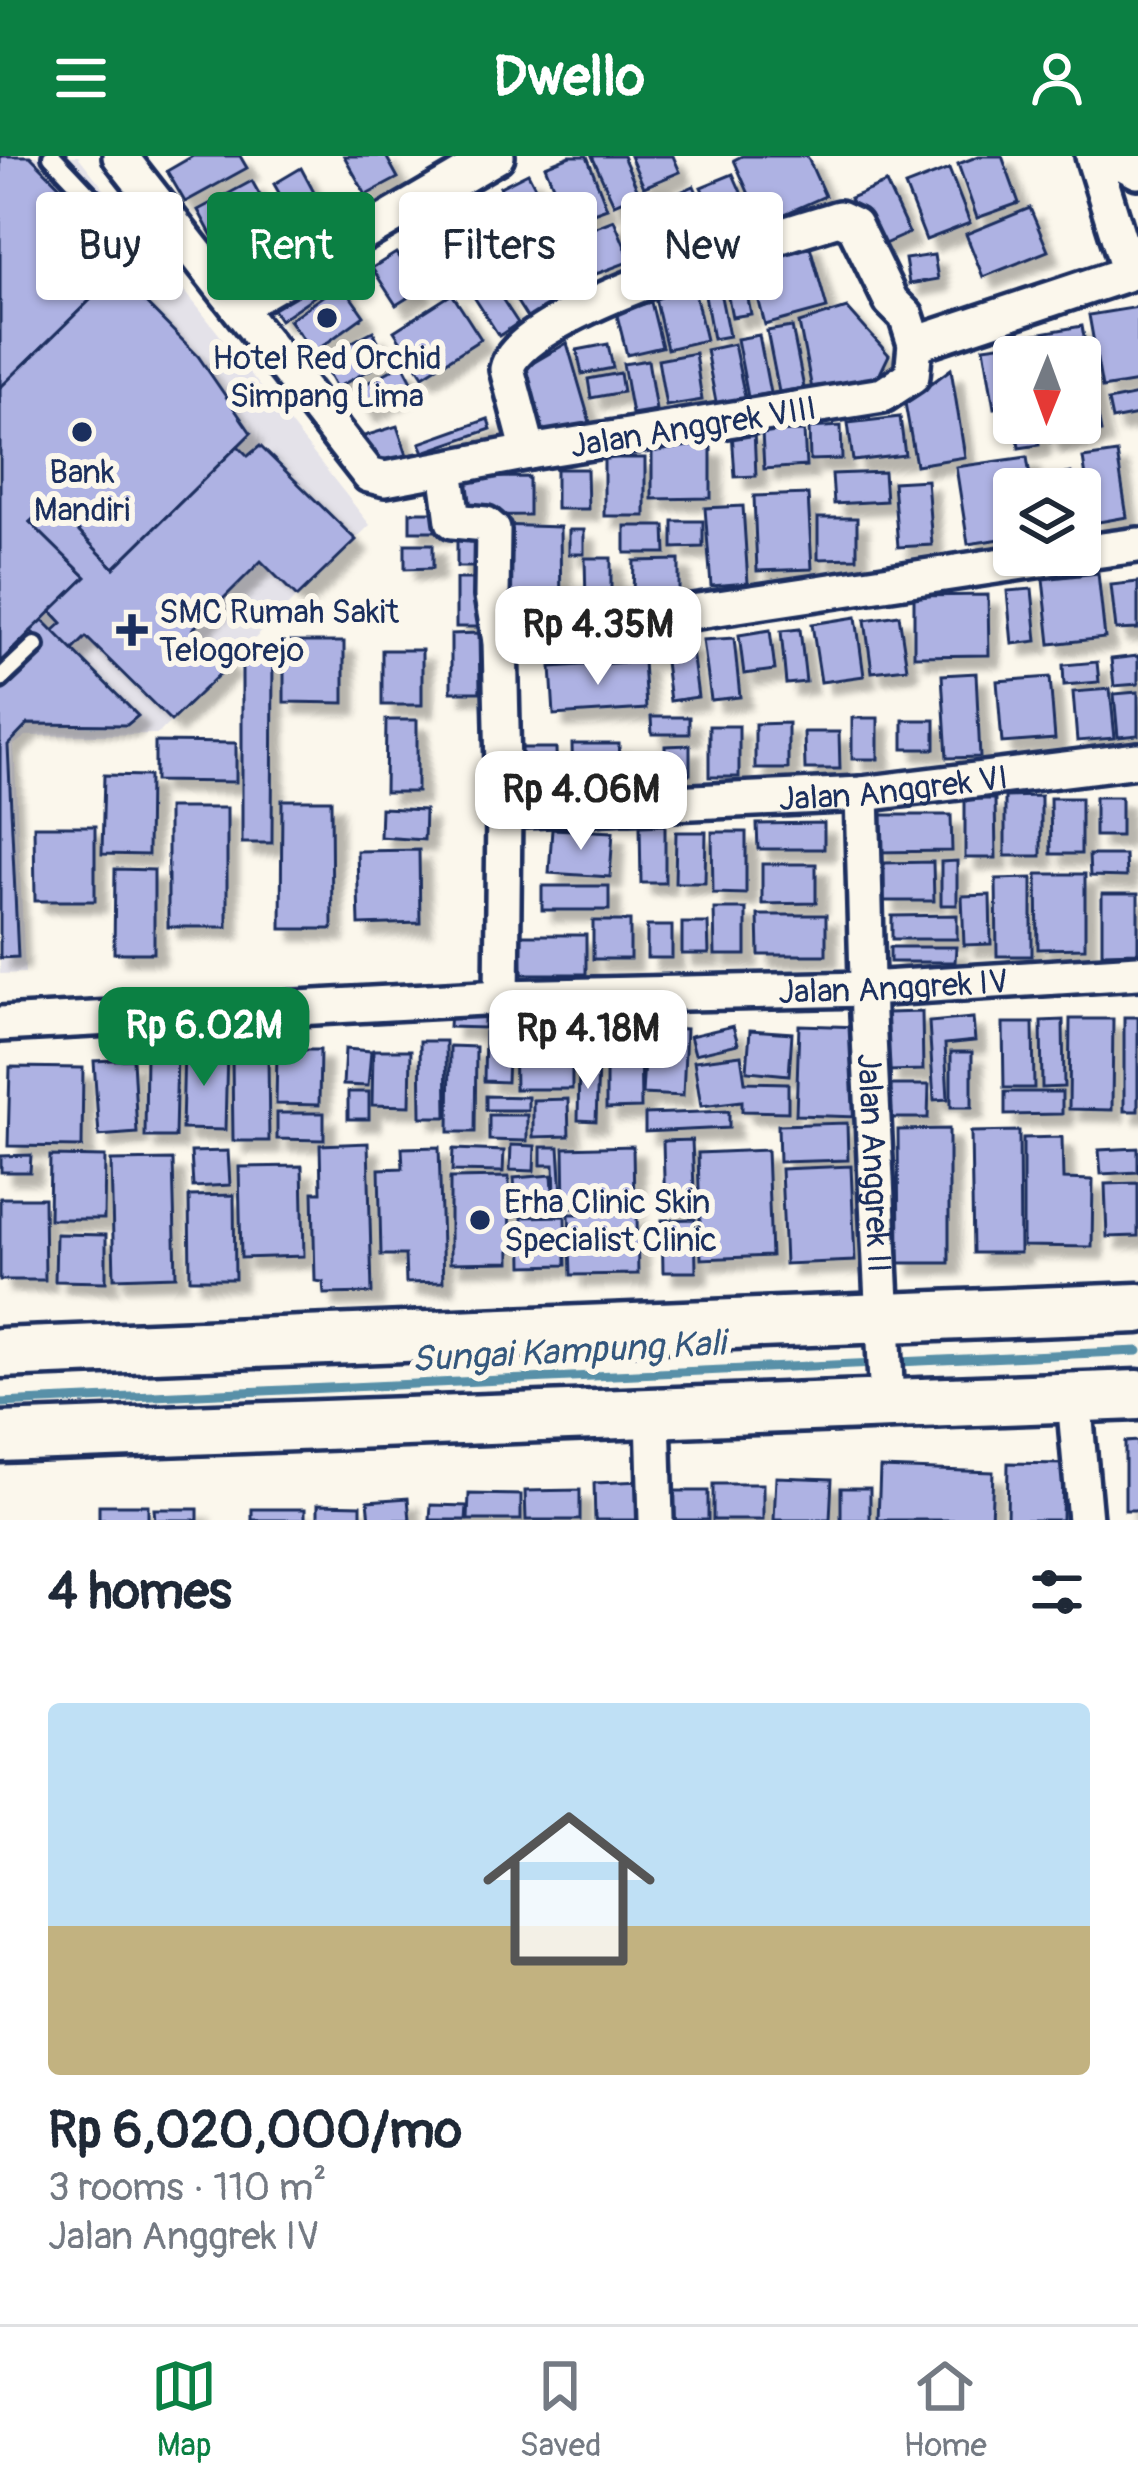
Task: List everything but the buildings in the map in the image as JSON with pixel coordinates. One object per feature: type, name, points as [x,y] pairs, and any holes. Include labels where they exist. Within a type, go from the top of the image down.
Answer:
[{"type":"main road","points":[[0,1353],[883,1324],[1138,1308]]},
{"type":"main road","points":[[0,1438],[653,1415],[887,1398],[1138,1395]]},
{"type":"street","points":[[238,307],[497,156]]},
{"type":"street","points":[[915,344],[1134,271],[1094,156]]},
{"type":"street","points":[[1109,156],[1138,171]]},
{"type":"street","points":[[124,157],[369,476],[385,479],[529,452]]},
{"type":"street","name":"Jalan Anggrek VIII","points":[[839,218],[854,225],[891,301],[906,316],[915,344],[912,376],[883,395],[529,452],[508,362],[517,350],[570,317],[652,277],[839,218]]},
{"type":"street","points":[[446,468],[453,521],[492,526],[504,811],[502,997]]},
{"type":"street","points":[[1101,550],[1138,544]]},
{"type":"street","points":[[500,641],[993,566]]},
{"type":"street","name":"Jalan Anggrek VI","points":[[504,811],[862,794],[1138,760]]},
{"type":"street","name":"Jalan Anggrek II","points":[[862,794],[887,1398]]},
{"type":"street","name":"Jalan Anggrek IV","points":[[0,1024],[502,997],[867,989],[1138,972]]},
{"type":"street","points":[[1075,1399],[1085,1520]]},
{"type":"street","points":[[653,1415],[656,1520]]},
{"type":"lane","points":[[52,156],[86,192]]},
{"type":"lane","points":[[0,679],[34,646]]},
{"type":"shaded area","name":"SMC Rumah Sakit Telogorejo","points":[[0,156],[78,156],[106,192],[36,192],[36,300],[183,300],[183,289],[370,525],[158,734],[26,736],[14,745],[25,973],[0,974]]},
{"type":"waterway","name":"Sungai Kampung Kali","points":[[0,1403],[1138,1351]]},
{"type":"place","name":"Hotel Red Orchid Simpang Lima","points":[[327,318]]},
{"type":"place","name":"Bank Mandiri","points":[[82,432]]},
{"type":"place","name":"SMC Rumah Sakit Telogorejo","points":[[132,630]]},
{"type":"place","name":"Erha Clinic Skin Specialist Clinic","points":[[480,1220]]}]
